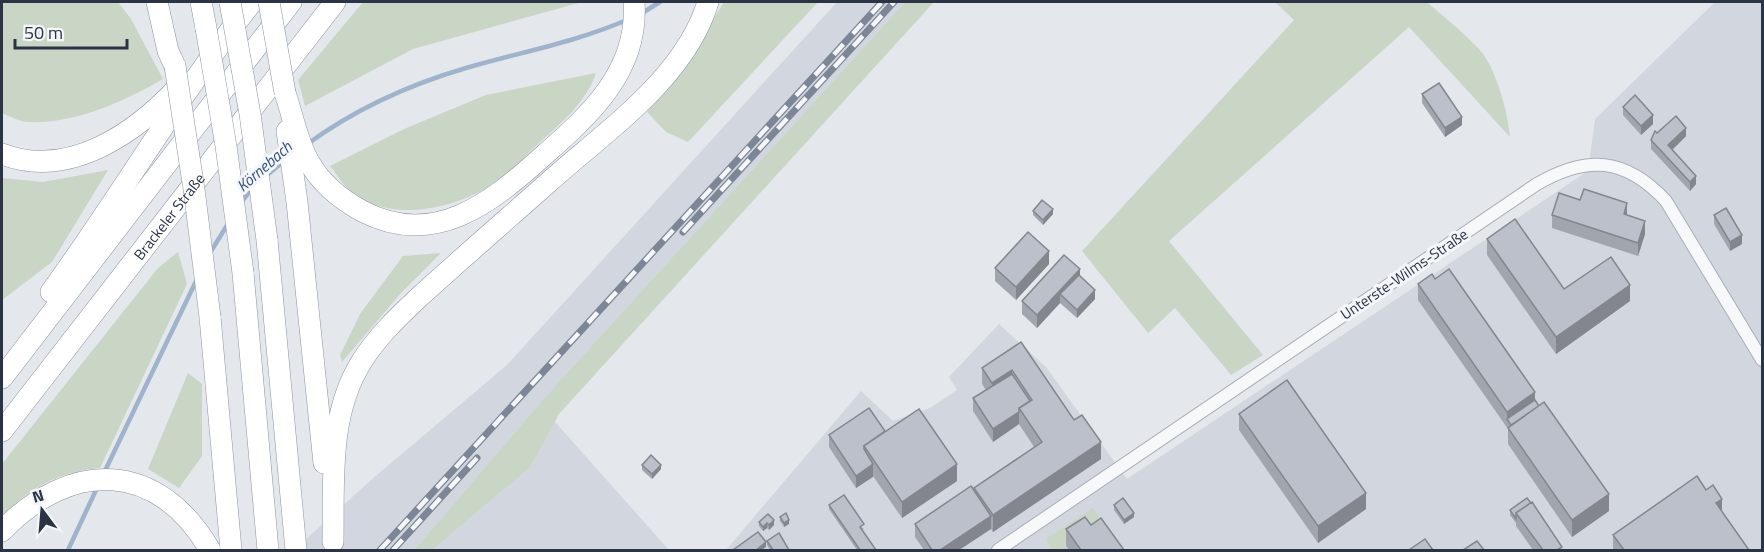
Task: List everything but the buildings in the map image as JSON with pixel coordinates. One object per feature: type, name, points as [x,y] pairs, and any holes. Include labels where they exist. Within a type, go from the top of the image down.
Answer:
[{"type":"highway","points":[[157,2],[168,51],[175,66]]},
{"type":"highway","points":[[165,2],[175,48],[175,66],[194,189],[210,317],[231,550]]},
{"type":"highway","points":[[201,2],[213,35],[243,273],[267,550]]},
{"type":"highway","points":[[230,2],[250,114],[267,240],[296,550]]},
{"type":"highway","points":[[2,154],[28,160],[63,159],[116,139],[159,107],[213,35],[252,2]]},
{"type":"highway","points":[[283,2],[285,120],[297,202],[334,546]]},
{"type":"highway","points":[[2,378],[283,2]]},
{"type":"highway","name":"Brackeler Straße","points":[[2,431],[335,2]]},
{"type":"highway","points":[[285,93],[304,152],[317,175],[331,190],[368,214],[390,222],[411,225],[435,223],[474,210],[505,191],[592,110],[611,87],[628,54],[635,21],[634,2]]},
{"type":"highway","points":[[334,546],[336,440],[342,408],[361,362],[382,332],[609,129],[663,77],[696,30],[708,2]]},
{"type":"highway","points":[[2,357],[139,165],[213,35]]},
{"type":"highway","points":[[4,527],[33,502],[52,491],[84,481],[123,481],[143,486],[170,501],[195,526],[210,550]]},
{"type":"street","name":"Unterste-Wilms-Straße","points":[[998,550],[1537,184],[1576,165],[1595,163],[1612,166],[1632,173],[1649,183],[1666,201],[1762,360]]},
{"type":"shaded area","points":[[837,2],[905,2],[545,397],[414,550],[294,550],[371,480],[507,365]]},
{"type":"shaded area","points":[[1715,2],[1762,2],[1762,550],[726,550],[861,391],[893,421],[930,408],[957,390],[949,377],[999,324],[1046,367],[1127,479],[1588,171],[1595,119]]},
{"type":"shaded area","points":[[548,414],[669,550],[417,550]]},
{"type":"green space","points":[[2,2],[118,2],[131,19],[163,79],[132,96],[98,110],[63,119],[25,122],[2,113]]},
{"type":"green space","points":[[363,2],[582,2],[413,49],[305,106],[298,80]]},
{"type":"green space","points":[[724,2],[818,2],[688,142],[666,132],[647,112],[678,77]]},
{"type":"green space","points":[[905,2],[934,2],[559,414],[530,467],[432,550],[414,550],[545,397]]},
{"type":"green space","points":[[1275,2],[1427,2],[1467,37],[1485,57],[1496,78],[1507,116],[1510,137],[1409,27],[1169,241],[1263,355],[1231,375],[1175,308],[1148,333],[1082,251],[1294,20]]},
{"type":"green space","points":[[596,73],[586,94],[572,112],[513,168],[498,181],[481,191],[443,206],[402,210],[382,207],[363,200],[347,188],[330,166],[404,129],[486,95]]},
{"type":"green space","points":[[108,170],[52,262],[2,300],[2,178],[43,182]]},
{"type":"green space","points":[[178,252],[187,284],[100,468],[59,477],[35,489],[2,516],[2,464],[158,268]]},
{"type":"green space","points":[[441,253],[401,293],[342,362],[340,355],[360,314],[403,256]]},
{"type":"green space","points":[[188,373],[202,384],[202,456],[179,488],[148,469]]},
{"type":"green space","points":[[1093,508],[1122,550],[1085,532],[1065,545],[1068,550],[1052,550],[1047,538]]},
{"type":"waterway","name":"Körnebach","points":[[639,15],[660,2]]},
{"type":"waterway","name":"Körnebach","points":[[306,145],[363,109],[423,82],[569,40],[629,19]]},
{"type":"waterway","name":"Körnebach","points":[[266,176],[285,160]]},
{"type":"waterway","name":"Körnebach","points":[[241,202],[253,188]]},
{"type":"waterway","name":"Körnebach","points":[[210,253],[229,222]]},
{"type":"waterway","name":"Körnebach","points":[[103,475],[198,277]]},
{"type":"waterway","name":"Körnebach","points":[[68,550],[97,488]]},
{"type":"railway","points":[[380,550],[882,2]]},
{"type":"railway","points":[[683,232],[894,2]]},
{"type":"railway","points":[[393,550],[477,458]]}]
